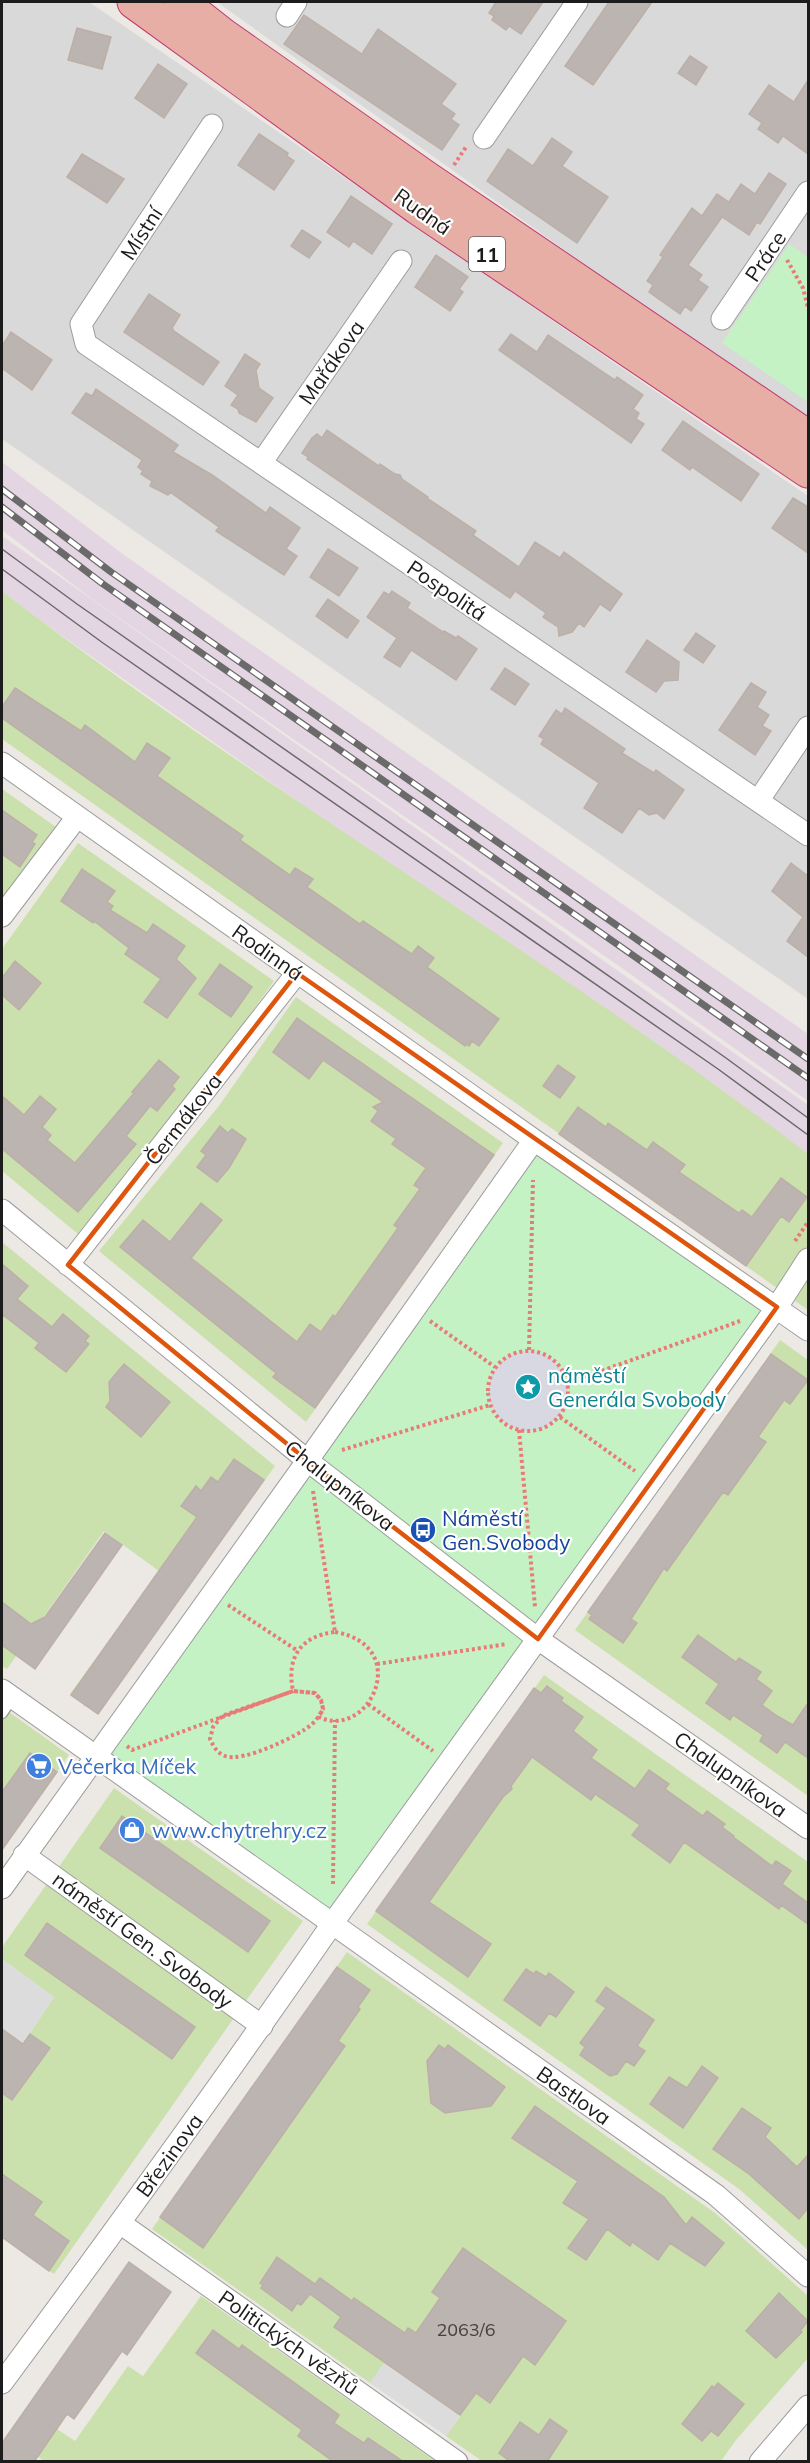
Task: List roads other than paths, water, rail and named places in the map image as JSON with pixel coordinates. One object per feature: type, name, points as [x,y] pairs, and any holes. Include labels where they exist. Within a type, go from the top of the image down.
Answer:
[{"type":"highway","points":[[109,2],[176,16]]},
{"type":"highway","name":"Rudná","points":[[134,2],[223,35],[425,177],[808,437]]},
{"type":"highway","points":[[194,2],[223,35]]},
{"type":"highway","name":"Rudná","points":[[176,16],[418,208],[808,471]]},
{"type":"street","points":[[484,138],[577,2]]},
{"type":"street","name":"Místní","points":[[86,344],[81,324],[212,125]]},
{"type":"street","name":"Práce","points":[[722,319],[808,192]]},
{"type":"street","name":"Mařákova","points":[[261,463],[402,261]]},
{"type":"street","name":"Pospolitá","points":[[86,344],[808,835]]},
{"type":"street","points":[[758,801],[808,727]]},
{"type":"street","name":"Rodinná","points":[[2,763],[534,1140]]},
{"type":"street","points":[[2,916],[77,817]]},
{"type":"street","name":"Čermákova","points":[[68,1265],[297,973]]},
{"type":"street","points":[[2,1888],[110,1734],[308,1461],[534,1140],[808,1330]]},
{"type":"street","name":"Chalupníkova","points":[[2,1210],[308,1461],[538,1640],[808,1828]]},
{"type":"street","points":[[5,1700],[94,1757],[332,1924],[777,1307],[808,1259]]},
{"type":"street","name":"náměstí Gen. Svobody","points":[[24,1855],[262,2026]]},
{"type":"street","name":"Březinova","points":[[2,2383],[262,2026],[332,1924]]},
{"type":"street","name":"Bastlova","points":[[332,1924],[716,2196],[808,2276]]},
{"type":"street","name":"Politických vězňů","points":[[120,2223],[457,2462]]},
{"type":"street","points":[[760,2462],[808,2406]]},
{"type":"tram line","points":[[2,549],[808,1118]]},
{"type":"tram line","points":[[2,569],[103,643],[718,1069],[808,1135]]},
{"type":"railway","points":[[2,489],[111,572],[808,1059]]},
{"type":"railway","points":[[2,507],[103,584],[808,1078]]},
{"type":"place","name":"náměstí Generála Svobody","points":[[528,1387]]},
{"type":"place","name":"Náměstí Gen.Svobody","points":[[423,1530]]},
{"type":"place","name":"Večerka Míček","points":[[39,1766]]},
{"type":"place","name":"www.chytrehry.cz","points":[[132,1830]]}]
